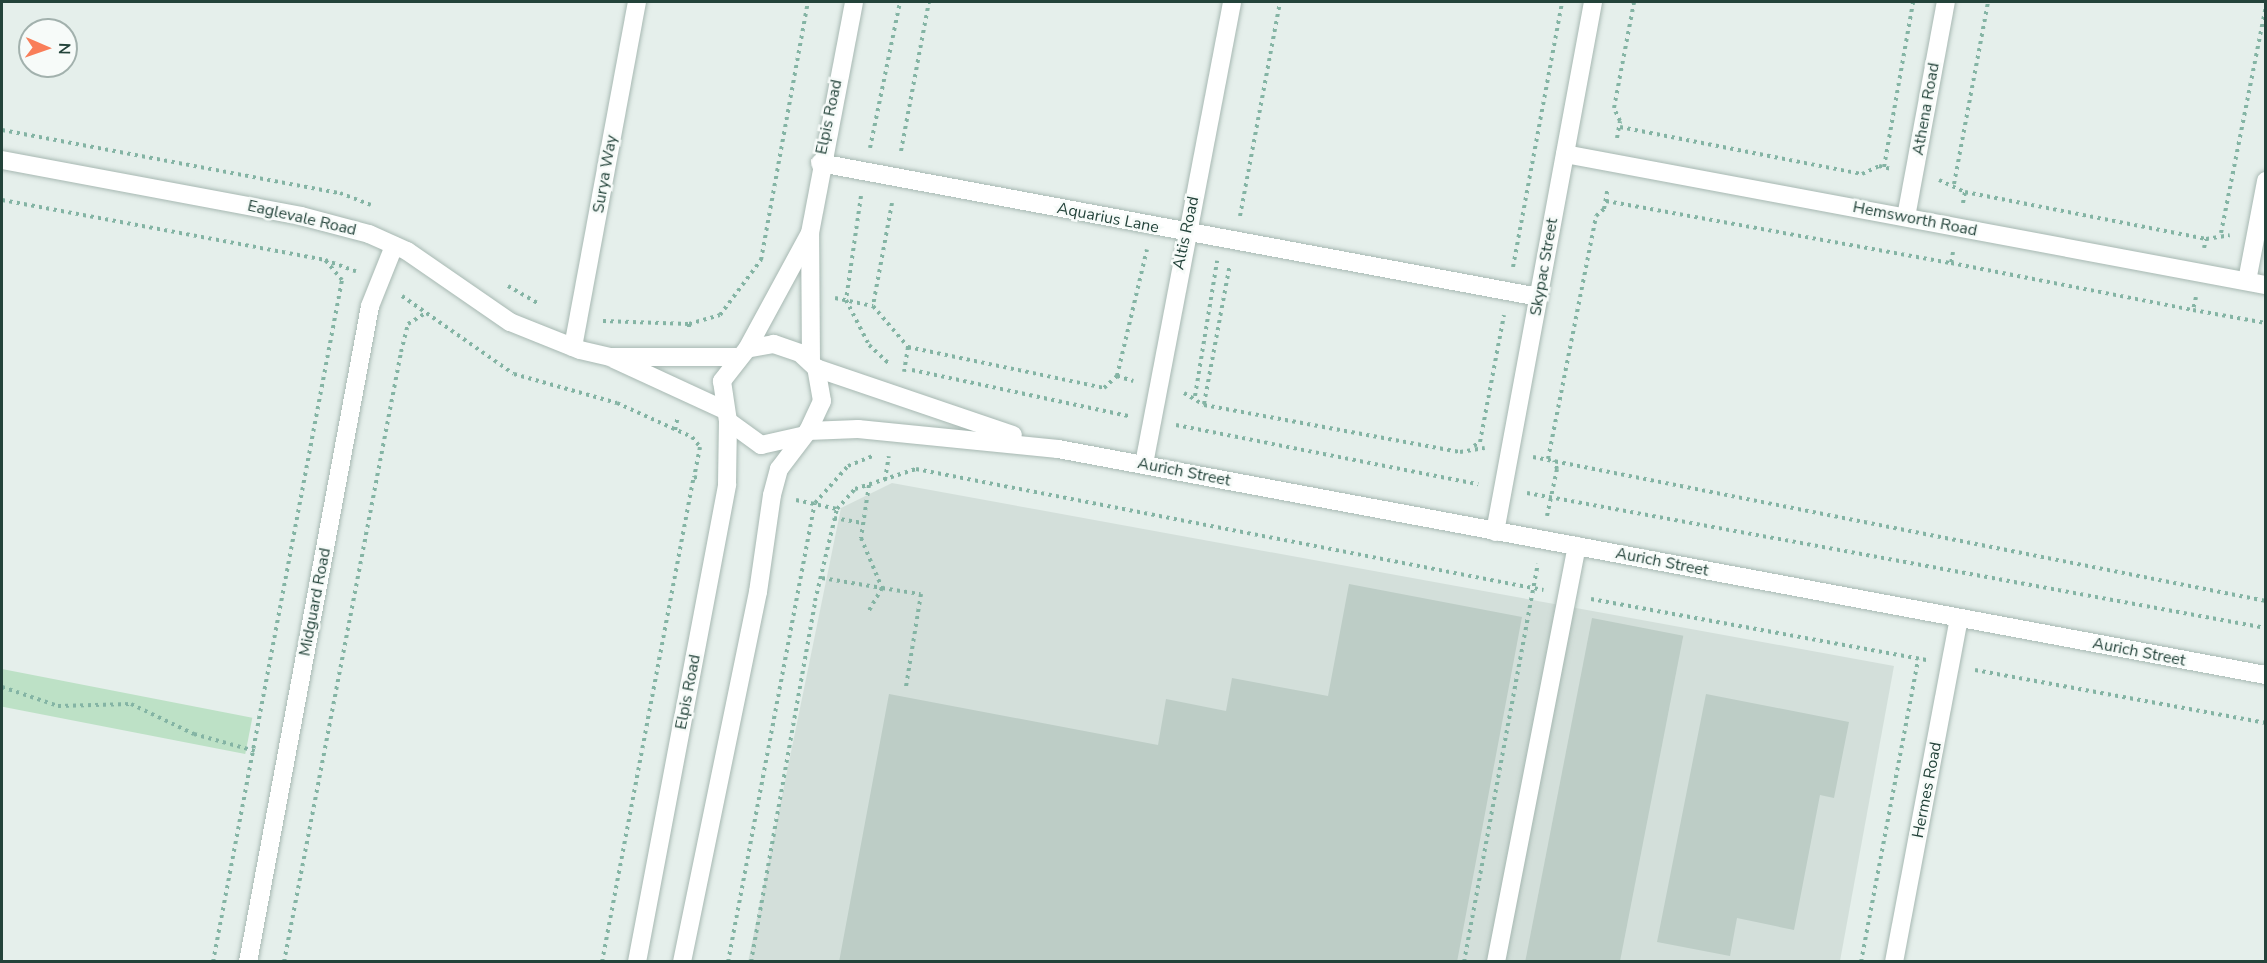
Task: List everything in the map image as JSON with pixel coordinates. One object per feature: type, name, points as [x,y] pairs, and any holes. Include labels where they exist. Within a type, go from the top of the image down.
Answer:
[{"type":"street","name":"Surya Way","points":[[573,347],[637,2]]},
{"type":"street","name":"Elpis Road","points":[[813,365],[810,233],[820,162],[854,2]]},
{"type":"street","name":"Altis Road","points":[[1144,464],[1185,233],[1232,2]]},
{"type":"street","name":"Skypac Street","points":[[1495,532],[1593,2]]},
{"type":"street","name":"Athena Road","points":[[1906,217],[1946,2]]},
{"type":"street","name":"Hemsworth Road","points":[[1565,153],[2265,285]]},
{"type":"street","name":"Eaglevale Road","points":[[2,160],[302,216],[394,246],[510,322],[573,347],[610,357],[725,415]]},
{"type":"street","name":"Aquarius Lane","points":[[820,162],[1152,227],[1539,297]]},
{"type":"street","points":[[2247,281],[2265,181]]},
{"type":"street","name":"Elpis Road","points":[[742,353],[810,233]]},
{"type":"street","name":"Midguard Road","points":[[248,962],[370,306],[394,246]]},
{"type":"street","points":[[682,962],[758,592],[772,495],[779,469],[804,434],[822,401],[813,365],[788,346],[742,353],[722,381],[725,415],[761,445],[804,434]]},
{"type":"street","name":"Eaglevale Road","points":[[610,357],[742,353]]},
{"type":"street","name":"Aurich Street","points":[[813,365],[893,396],[1058,449]]},
{"type":"street","name":"Elpis Road","points":[[637,962],[727,484],[725,415]]},
{"type":"street","name":"Aurich Street","points":[[804,434],[886,432],[1058,449],[2265,675]]},
{"type":"street","points":[[1496,962],[1577,546]]},
{"type":"street","name":"Hermes Road","points":[[1894,962],[1959,618]]},
{"type":"path","points":[[689,324],[720,315],[760,260],[808,2]]},
{"type":"path","points":[[900,2],[865,171],[846,300],[869,345],[890,366],[1503,489],[2265,628]]},
{"type":"path","points":[[929,2],[873,306],[908,346],[1104,388],[1117,376],[1152,227]]},
{"type":"path","points":[[1195,396],[1280,2]]},
{"type":"path","points":[[1117,376],[1195,396],[1204,405],[1460,452],[1480,442],[1562,2]]},
{"type":"path","points":[[1464,962],[1551,498],[1551,460],[1596,216],[1605,201],[1619,127],[1614,108],[1634,2]]},
{"type":"path","points":[[1884,167],[1913,2]]},
{"type":"path","points":[[1954,183],[1988,2]]},
{"type":"path","points":[[2221,233],[2265,6]]},
{"type":"path","points":[[1619,127],[1862,174],[1884,167],[1954,183],[1965,192]]},
{"type":"path","points":[[1605,201],[1951,263]]},
{"type":"path","points":[[1204,405],[1228,241]]},
{"type":"path","points":[[213,962],[255,751],[342,280],[325,260]]},
{"type":"path","points":[[284,962],[401,352],[408,324],[427,312]]},
{"type":"path","points":[[893,396],[904,369],[908,346]]},
{"type":"path","points":[[890,366],[893,396]]},
{"type":"path","points":[[885,480],[886,432]]},
{"type":"path","points":[[728,962],[815,503],[848,466],[874,460],[886,432]]},
{"type":"path","points":[[1473,447],[1510,452],[2265,601]]},
{"type":"path","points":[[602,962],[694,477]]},
{"type":"path","points":[[751,962],[834,518],[855,489],[869,485],[861,538],[882,588]]},
{"type":"path","points":[[834,518],[863,523]]},
{"type":"path","points":[[822,578],[921,594],[906,687]]},
{"type":"path","points":[[868,612],[882,588]]},
{"type":"path","points":[[1861,962],[1918,658]]},
{"type":"path","points":[[2,687],[58,706],[131,704],[194,734],[255,751]]},
{"type":"shaded area","points":[[892,483],[1894,666],[1840,961],[748,962],[841,508]]},
{"type":"green space","points":[[2,669],[252,718],[245,754],[2,707]]},
{"type":"building","points":[[1349,584],[1522,617],[1457,962],[839,962],[889,694],[1158,745],[1166,699],[1226,711],[1232,678],[1328,696]]},
{"type":"building","points":[[1592,618],[1683,636],[1620,962],[1525,962]]},
{"type":"building","points":[[1706,694],[1849,722],[1834,798],[1820,795],[1794,930],[1737,918],[1730,956],[1657,942]]}]
